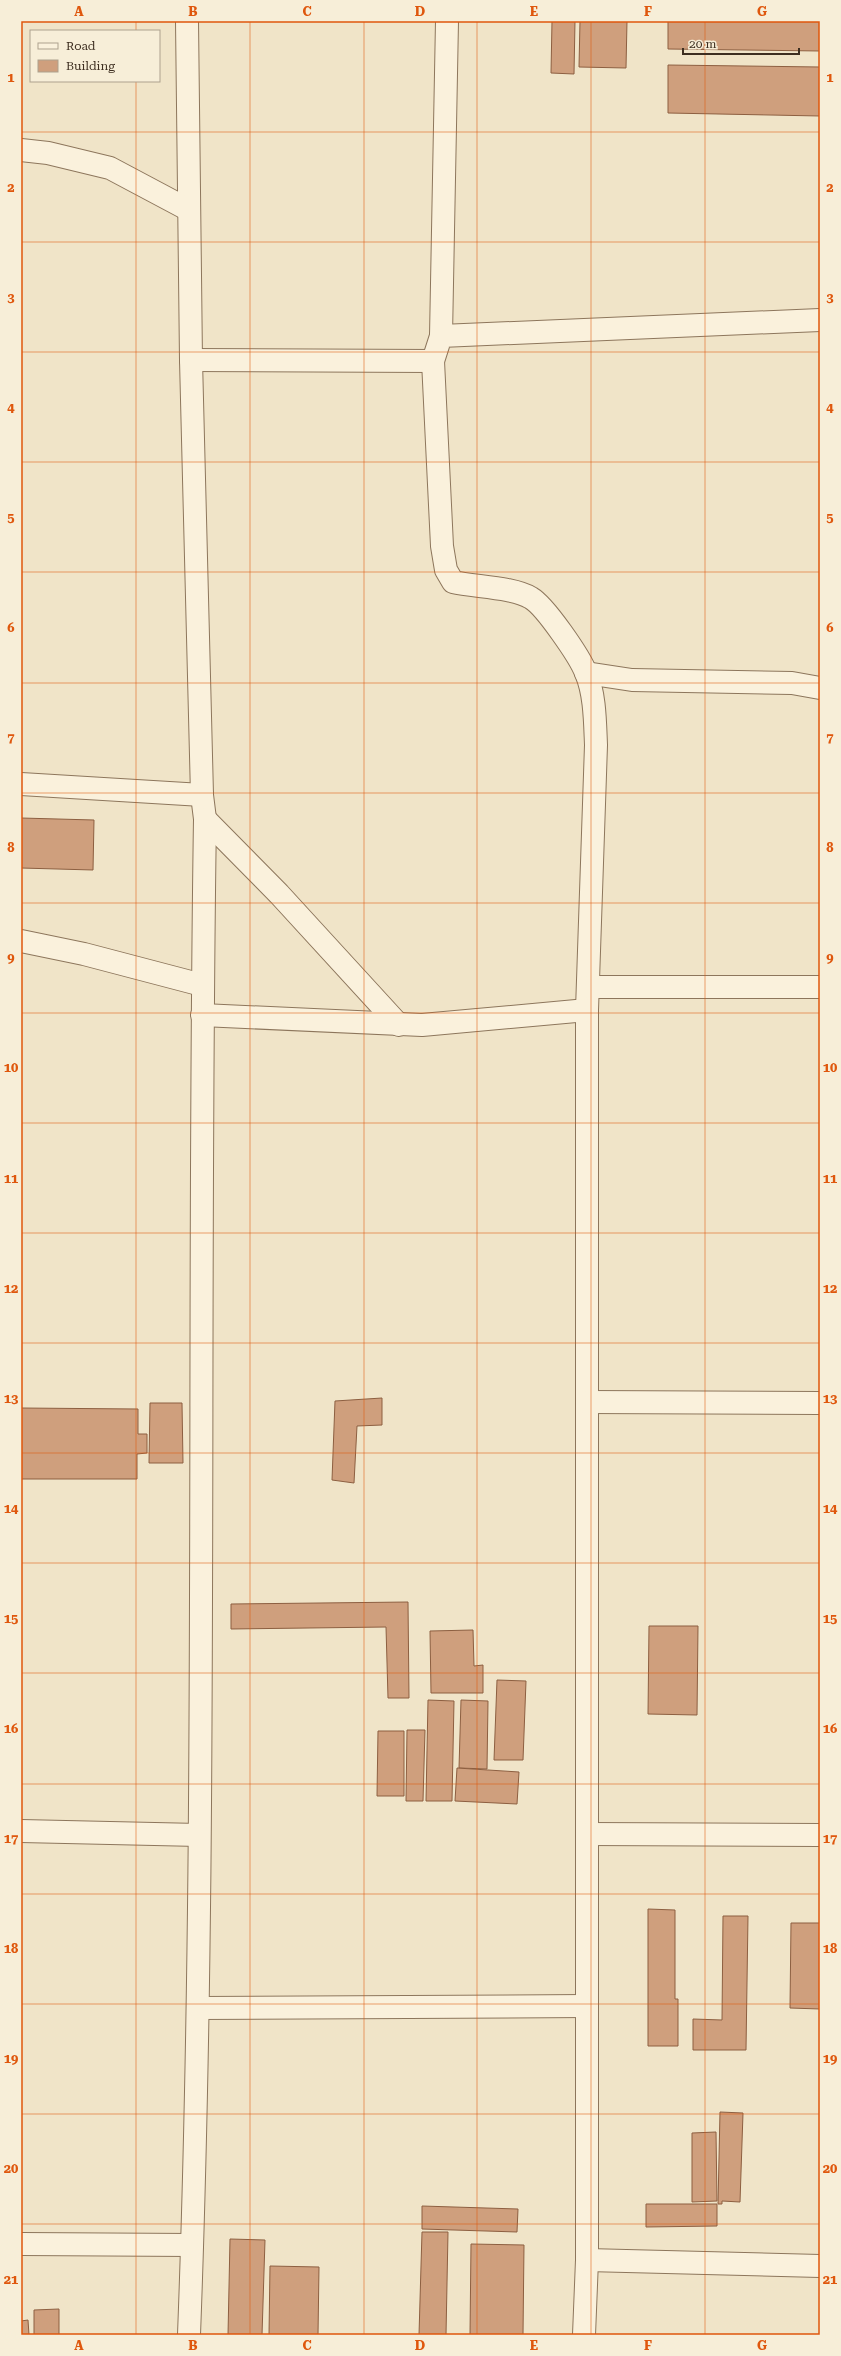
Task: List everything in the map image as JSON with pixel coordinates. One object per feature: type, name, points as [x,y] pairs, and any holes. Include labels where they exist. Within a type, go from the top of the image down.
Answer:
[{"type":"street","points":[[186,21],[191,360],[202,795],[204,819],[198,2008],[189,2335]]},
{"type":"street","points":[[447,21],[441,336],[433,361],[442,546],[446,570],[454,582],[478,588],[508,590],[530,597],[547,612],[586,673],[594,712],[596,745],[587,1010],[587,2260],[584,2335]]},
{"type":"street","points":[[21,150],[48,153],[110,168],[189,210]]},
{"type":"street","points":[[441,336],[820,320]]},
{"type":"street","points":[[191,360],[433,361]]},
{"type":"street","points":[[586,673],[632,680],[792,683],[820,688]]},
{"type":"street","points":[[21,784],[202,795]]},
{"type":"street","points":[[204,819],[279,894],[399,1025]]},
{"type":"street","points":[[21,941],[84,954],[202,985]]},
{"type":"street","points":[[588,987],[820,987]]},
{"type":"street","points":[[202,1015],[422,1025],[516,1018],[587,1010]]},
{"type":"street","points":[[587,1402],[820,1403]]},
{"type":"street","points":[[21,1831],[199,1835]]},
{"type":"street","points":[[587,1834],[820,1835]]},
{"type":"street","points":[[198,2008],[587,2006]]},
{"type":"street","points":[[21,2244],[192,2245]]},
{"type":"street","points":[[587,2260],[820,2266]]},
{"type":"building","points":[[552,21],[575,21],[574,74],[551,73]]},
{"type":"building","points":[[580,21],[627,21],[626,68],[579,67]]},
{"type":"building","points":[[668,21],[820,21],[820,51],[668,49]]},
{"type":"building","points":[[668,65],[820,67],[820,116],[668,113]]},
{"type":"building","points":[[21,818],[94,820],[93,870],[21,868]]},
{"type":"building","points":[[382,1398],[382,1425],[357,1426],[354,1483],[332,1480],[335,1401]]},
{"type":"building","points":[[150,1403],[182,1403],[183,1463],[149,1463]]},
{"type":"building","points":[[21,1408],[138,1409],[138,1434],[147,1434],[147,1453],[137,1454],[137,1479],[21,1479]]},
{"type":"building","points":[[408,1602],[409,1698],[388,1698],[386,1627],[231,1629],[231,1604]]},
{"type":"building","points":[[649,1626],[698,1626],[697,1715],[648,1714]]},
{"type":"building","points":[[473,1630],[474,1666],[483,1665],[483,1693],[431,1693],[430,1631]]},
{"type":"building","points":[[497,1680],[526,1681],[523,1760],[494,1760]]},
{"type":"building","points":[[428,1700],[454,1701],[452,1801],[426,1801]]},
{"type":"building","points":[[461,1700],[488,1701],[487,1769],[459,1768]]},
{"type":"building","points":[[407,1730],[425,1730],[423,1801],[406,1801]]},
{"type":"building","points":[[378,1731],[404,1731],[404,1796],[377,1796]]},
{"type":"building","points":[[457,1768],[519,1772],[517,1804],[455,1801]]},
{"type":"building","points":[[648,1909],[675,1910],[675,1999],[678,1999],[678,2046],[648,2046]]},
{"type":"building","points":[[723,1916],[748,1916],[746,2050],[693,2050],[693,2019],[722,2020]]},
{"type":"building","points":[[791,1923],[820,1923],[820,2009],[790,2008]]},
{"type":"building","points":[[720,2112],[743,2113],[740,2202],[722,2201],[722,2204],[718,2204]]},
{"type":"building","points":[[716,2132],[717,2201],[692,2202],[692,2133]]},
{"type":"building","points":[[646,2204],[717,2204],[717,2226],[646,2227]]},
{"type":"building","points":[[422,2206],[518,2209],[517,2232],[422,2229]]},
{"type":"building","points":[[422,2232],[448,2232],[446,2335],[419,2335]]},
{"type":"building","points":[[230,2239],[265,2240],[262,2335],[228,2335]]},
{"type":"building","points":[[471,2244],[524,2245],[523,2335],[470,2335]]},
{"type":"building","points":[[270,2266],[319,2267],[318,2335],[269,2335]]},
{"type":"building","points":[[59,2309],[59,2335],[34,2335],[34,2310]]},
{"type":"building","points":[[28,2320],[29,2335],[21,2335],[21,2321]]}]
